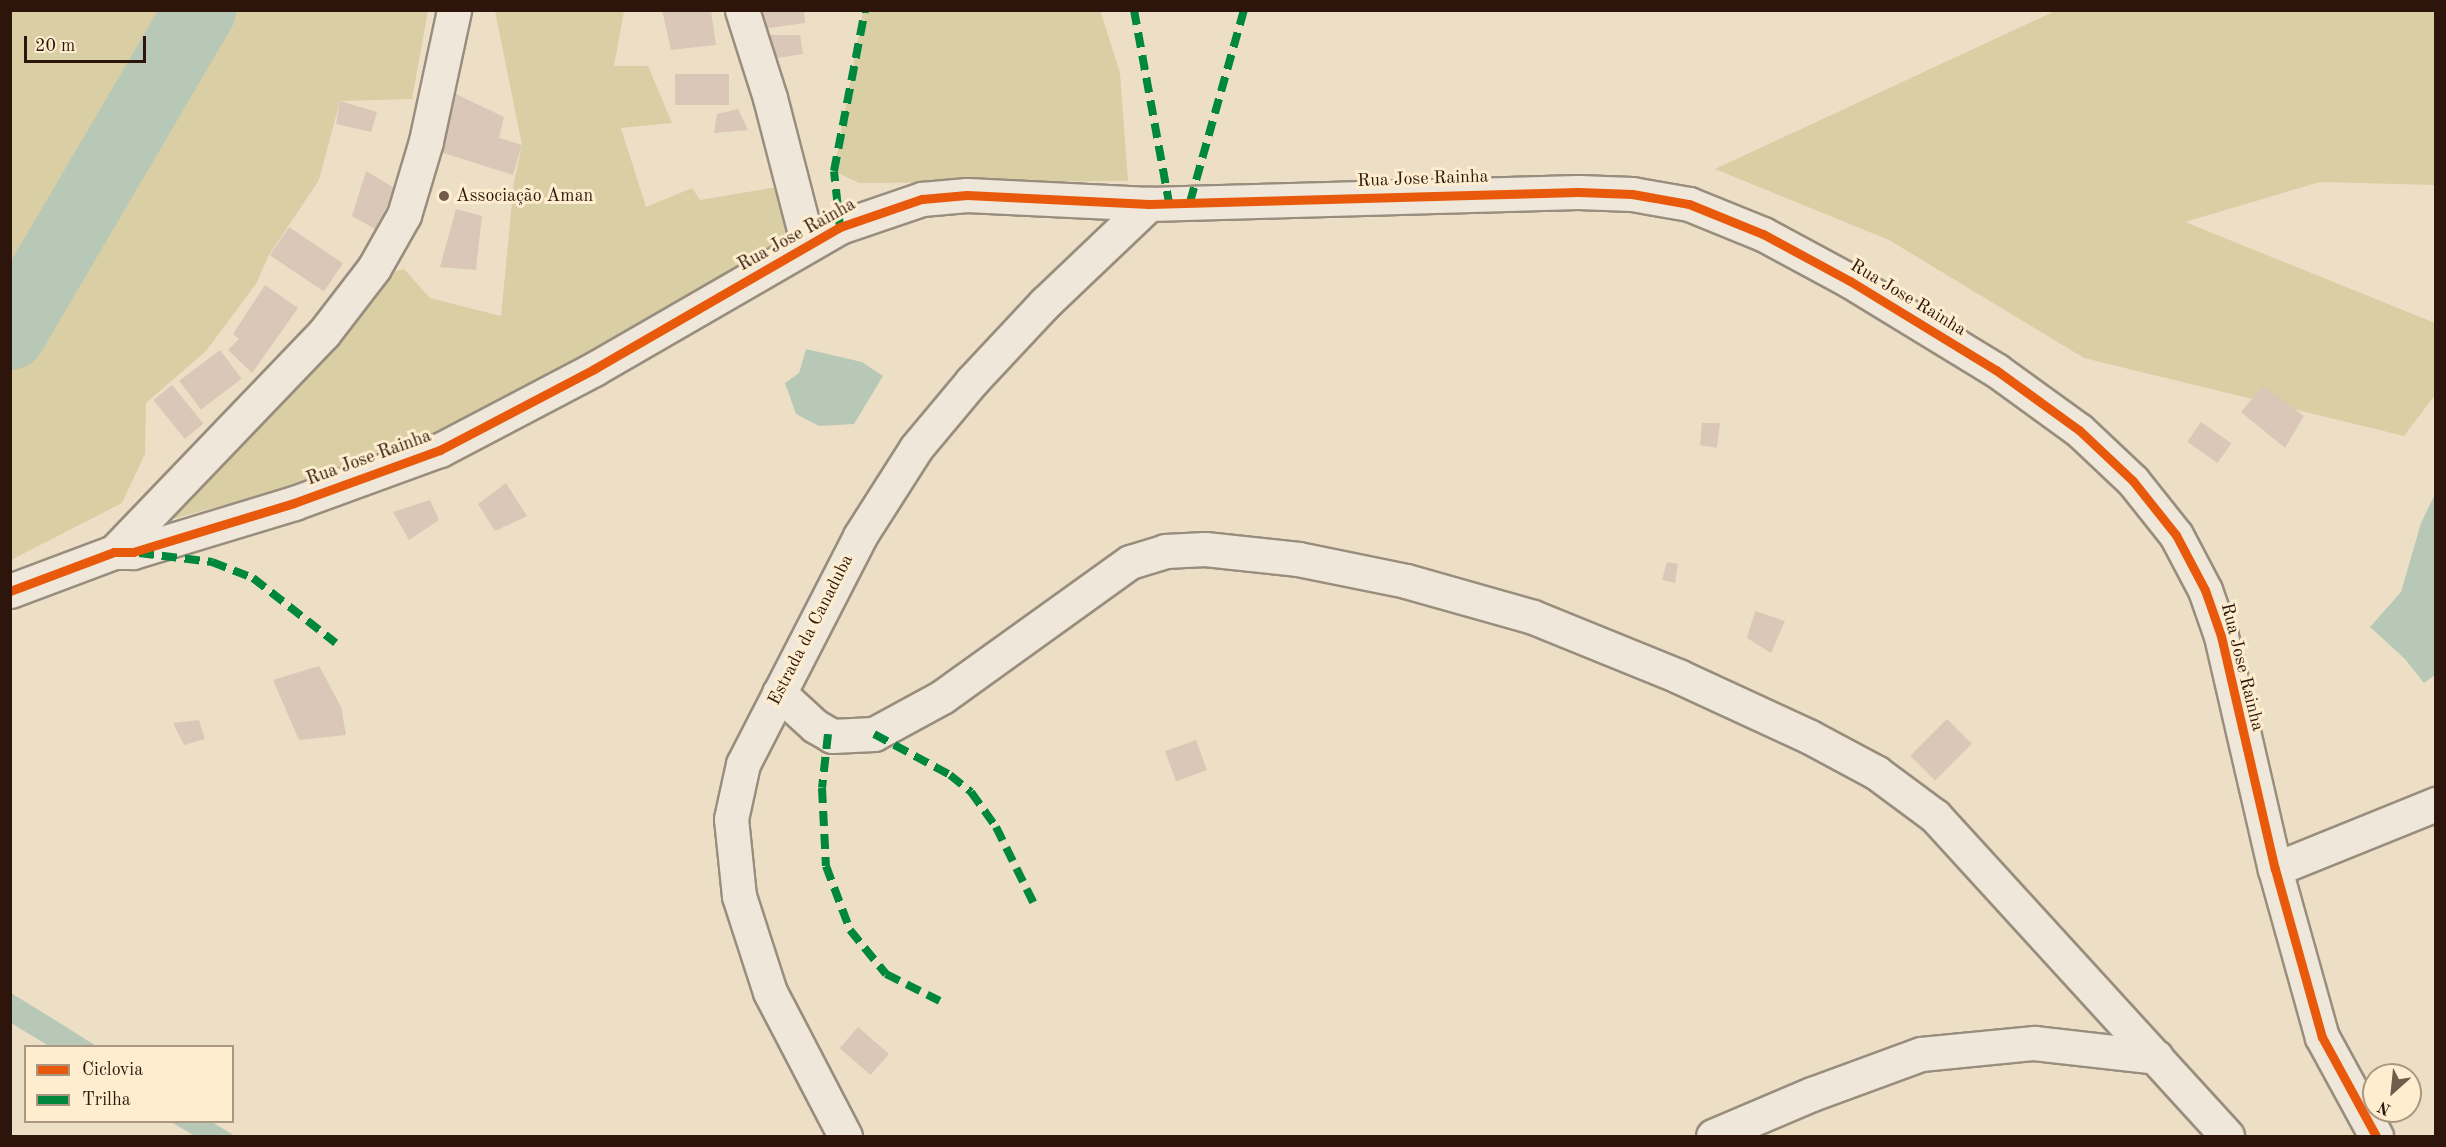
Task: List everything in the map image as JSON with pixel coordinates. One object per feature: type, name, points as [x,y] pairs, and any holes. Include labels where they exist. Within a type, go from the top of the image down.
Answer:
[{"type":"street","points":[[114,552],[324,333],[374,268],[404,215],[426,141],[454,10]]},
{"type":"street","points":[[742,10],[770,98],[808,245]]},
{"type":"street","name":"Rua Jose Rainha","points":[[10,591],[114,552],[133,552],[294,503],[440,450],[584,375],[808,245],[874,212],[922,199],[967,195],[1149,204],[1632,194],[1689,204],[1763,234],[1850,282],[1995,370],[2079,430],[2133,481],[2176,535],[2205,590],[2221,636],[2275,869],[2322,1037],[2376,1137]]},
{"type":"street","name":"Estrada da Canaduba","points":[[845,1137],[770,992],[739,896],[731,819],[743,764],[860,536],[916,448],[972,381],[1045,303],[1149,204]]},
{"type":"street","points":[[779,693],[815,726],[832,736],[874,734],[942,697],[1130,562],[1165,551],[1205,549],[1298,559],[1406,581],[1533,617],[1647,663],[1810,737],[1877,773],[1935,816],[2228,1137]]},
{"type":"street","points":[[2275,869],[2436,804]]},
{"type":"street","points":[[1713,1137],[1812,1094],[1921,1054],[2034,1043],[2156,1057]]},
{"type":"shaded area","points":[[1100,10],[1120,73],[1128,181],[859,183],[834,171],[863,11]]},
{"type":"shaded area","points":[[10,11],[428,11],[412,99],[340,101],[319,180],[269,255],[256,284],[206,351],[146,403],[145,454],[122,503],[11,560]]},
{"type":"shaded area","points":[[495,11],[624,11],[614,66],[648,66],[672,123],[621,128],[646,207],[692,188],[700,200],[783,186],[798,241],[485,415],[345,472],[169,520],[165,509],[340,343],[387,274],[404,269],[430,298],[501,316],[514,182],[522,145]]},
{"type":"shaded area","points":[[2055,11],[2435,11],[2435,185],[2320,182],[2185,222],[2435,323],[2435,395],[2404,436],[2084,358],[1889,240],[1715,169]]},
{"type":"shaded area","points":[[806,349],[862,362],[883,376],[854,424],[819,426],[796,414],[785,383],[799,373]]},
{"type":"shaded area","points":[[2435,494],[2435,675],[2424,683],[2405,659],[2370,627],[2401,592],[2421,523]]},
{"type":"shaded area","points":[[11,993],[94,1045],[47,1045],[11,1023]]},
{"type":"shaded area","points":[[173,1123],[214,1123],[235,1136],[195,1136]]},
{"type":"building","points":[[662,10],[711,10],[716,45],[671,50]]},
{"type":"building","points":[[760,10],[804,10],[805,23],[762,29]]},
{"type":"building","points":[[769,35],[800,35],[803,54],[771,59]]},
{"type":"building","points":[[675,74],[729,74],[729,105],[675,105]]},
{"type":"building","points":[[454,93],[504,117],[499,138],[522,145],[513,175],[437,151]]},
{"type":"building","points":[[340,101],[377,112],[371,132],[336,124]]},
{"type":"building","points":[[738,109],[748,130],[714,133],[717,114]]},
{"type":"building","points":[[366,171],[396,189],[375,229],[352,216]]},
{"type":"building","points":[[456,209],[482,216],[476,270],[440,267]]},
{"type":"building","points":[[289,227],[343,263],[324,292],[270,255]]},
{"type":"building","points":[[265,285],[298,308],[252,373],[228,350],[239,339],[233,334]]},
{"type":"building","points":[[220,350],[242,379],[201,409],[179,381]]},
{"type":"building","points":[[172,385],[203,424],[185,439],[153,400]]},
{"type":"building","points":[[2263,386],[2304,416],[2285,448],[2241,412]]},
{"type":"building","points":[[2201,422],[2231,443],[2218,463],[2187,442]]},
{"type":"building","points":[[1702,423],[1720,423],[1717,448],[1700,445]]},
{"type":"building","points":[[506,483],[527,516],[495,531],[478,504]]},
{"type":"building","points":[[430,500],[439,520],[409,540],[393,512]]},
{"type":"building","points":[[1667,562],[1678,564],[1675,583],[1662,580]]},
{"type":"building","points":[[1755,611],[1785,621],[1771,653],[1747,638]]},
{"type":"building","points":[[319,666],[341,707],[346,735],[299,740],[273,680]]},
{"type":"building","points":[[1947,719],[1972,744],[1935,781],[1910,756]]},
{"type":"building","points":[[199,720],[205,739],[184,745],[173,723]]},
{"type":"building","points":[[1196,740],[1207,770],[1176,781],[1165,751]]},
{"type":"building","points":[[858,1027],[889,1054],[871,1075],[840,1048]]},
{"type":"waterway","points":[[10,334],[200,10]]},
{"type":"marked path","points":[[840,227],[834,171],[865,10]]},
{"type":"marked path","points":[[1134,10],[1169,203]]},
{"type":"marked path","points":[[1190,202],[1244,10]]},
{"type":"marked path","points":[[139,553],[212,562],[253,578],[336,643]]},
{"type":"marked path","points":[[828,734],[822,788],[826,866],[850,930],[886,974],[940,1001]]},
{"type":"marked path","points":[[874,734],[950,775],[971,792],[996,827],[1035,906]]},
{"type":"cycle path","points":[[10,591],[114,552],[133,552],[294,503],[440,450],[594,369],[840,227],[922,199],[967,195],[1149,204],[1578,192],[1632,194],[1689,204],[1763,234],[1850,281],[1996,370],[2079,430],[2133,481],[2176,535],[2205,590],[2221,636],[2275,869],[2322,1037],[2376,1136]]},
{"type":"place","name":"Associação Aman","points":[[444,196]]}]
